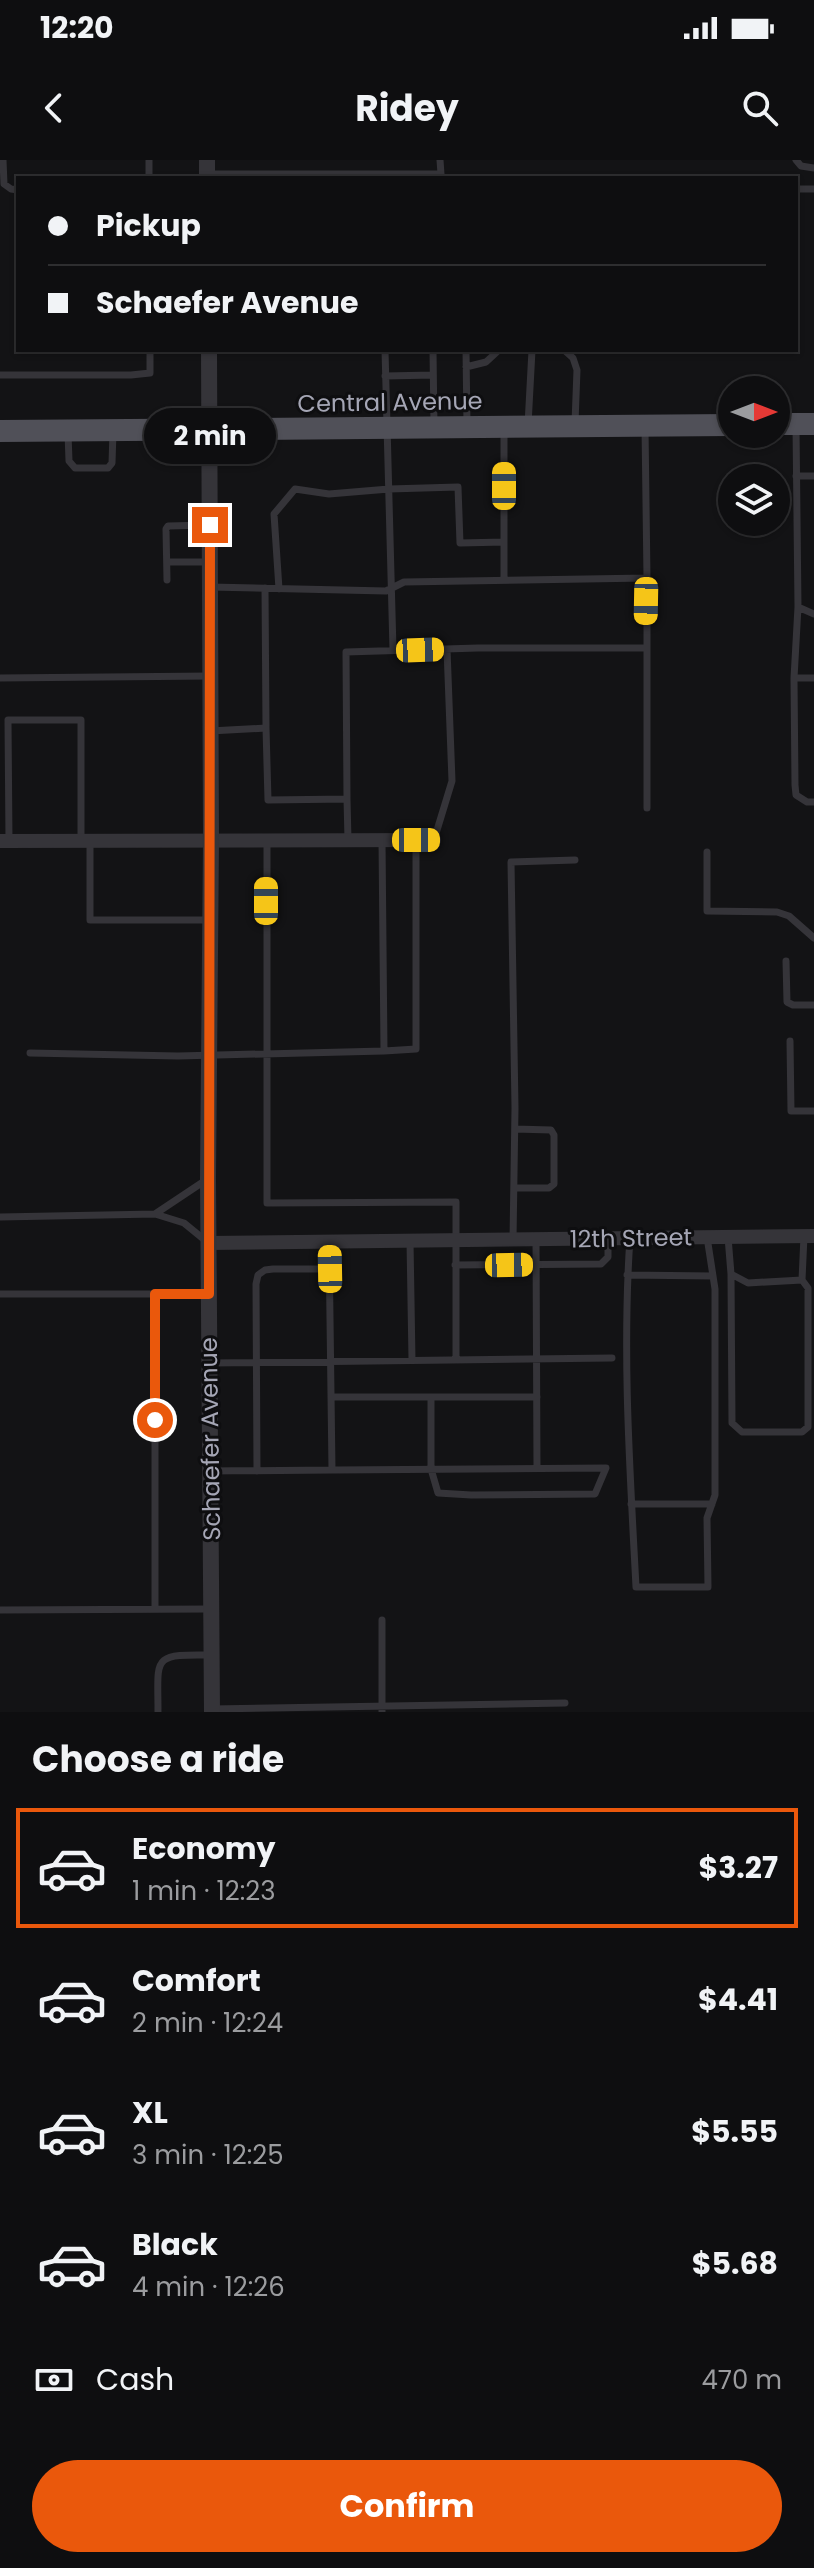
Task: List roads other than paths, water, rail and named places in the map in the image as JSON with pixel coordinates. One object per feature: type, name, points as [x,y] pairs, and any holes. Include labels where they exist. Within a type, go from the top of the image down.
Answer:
[{"type":"main road","name":"Central Avenue","points":[[0,431],[718,425]]},
{"type":"street","name":"Schaefer Avenue","points":[[209,352],[211,840],[208,1243],[212,1710]]},
{"type":"street","points":[[4,841],[434,840]]},
{"type":"street","name":"12th Street","points":[[208,1243],[809,1236]]},
{"type":"lane","points":[[3,160],[4,184],[16,190]]},
{"type":"lane","points":[[207,171],[441,174],[440,160]]},
{"type":"lane","points":[[796,160],[801,166],[814,168]]},
{"type":"lane","points":[[0,375],[150,373],[150,352]]},
{"type":"lane","points":[[385,352],[393,650]]},
{"type":"lane","points":[[433,352],[434,428]]},
{"type":"lane","points":[[466,352],[467,427]]},
{"type":"lane","points":[[466,367],[486,362],[497,352]]},
{"type":"lane","points":[[528,427],[532,352]]},
{"type":"lane","points":[[566,352],[573,358],[577,370],[575,426]]},
{"type":"lane","points":[[385,376],[433,375]]},
{"type":"lane","points":[[795,424],[798,607],[794,678],[796,795],[807,802],[814,802]]},
{"type":"lane","points":[[645,426],[647,808]]},
{"type":"lane","points":[[504,427],[504,580]]},
{"type":"lane","points":[[68,431],[69,461],[75,468],[108,468],[112,463],[113,431]]},
{"type":"lane","points":[[796,476],[814,476]]},
{"type":"lane","points":[[279,589],[274,514],[295,489],[329,494],[458,487],[460,543],[504,542]]},
{"type":"lane","points":[[167,580],[168,526],[210,525]]},
{"type":"lane","points":[[167,562],[210,562]]},
{"type":"lane","points":[[210,587],[386,591],[404,582],[647,578]]},
{"type":"lane","points":[[265,588],[268,800],[347,799]]},
{"type":"lane","points":[[798,607],[814,614]]},
{"type":"lane","points":[[348,840],[346,652],[646,648]]},
{"type":"lane","points":[[434,840],[452,781],[447,649]]},
{"type":"lane","points":[[0,678],[210,676]]},
{"type":"lane","points":[[794,678],[814,678]]},
{"type":"lane","points":[[4,841],[8,720],[81,720],[90,920],[210,920]]},
{"type":"lane","points":[[210,731],[266,728]]},
{"type":"lane","points":[[267,840],[267,1203],[456,1202],[456,1360]]},
{"type":"lane","points":[[382,840],[384,1051]]},
{"type":"lane","points":[[30,1053],[209,1055],[416,1049],[416,840]]},
{"type":"lane","points":[[707,852],[707,911],[777,912],[789,916],[814,938]]},
{"type":"lane","points":[[513,1240],[515,1129],[511,862],[575,860]]},
{"type":"lane","points":[[786,961],[787,1002],[814,1005]]},
{"type":"lane","points":[[790,1041],[791,1111],[814,1111]]},
{"type":"lane","points":[[514,1188],[549,1188],[554,1184],[554,1135],[551,1130],[515,1129]]},
{"type":"lane","points":[[155,1214],[208,1179]]},
{"type":"lane","points":[[0,1217],[155,1214],[184,1223],[208,1243]]},
{"type":"lane","points":[[728,1237],[732,1423],[742,1432],[802,1432],[808,1427],[808,1288],[802,1280],[809,1236]]},
{"type":"lane","points":[[630,1238],[627,1275],[631,1504],[636,1587],[708,1587],[707,1518],[715,1495],[715,1289],[707,1237]]},
{"type":"lane","points":[[536,1239],[537,1468]]},
{"type":"lane","points":[[455,1265],[601,1264],[608,1257],[608,1239]]},
{"type":"lane","points":[[410,1241],[412,1360]]},
{"type":"lane","points":[[329,1242],[332,1470]]},
{"type":"lane","points":[[257,1471],[258,1275],[273,1269],[330,1269]]},
{"type":"lane","points":[[731,1274],[748,1283],[802,1280]]},
{"type":"lane","points":[[627,1275],[713,1276]]},
{"type":"lane","points":[[0,1294],[209,1294]]},
{"type":"lane","points":[[155,1294],[155,1609]]},
{"type":"lane","points":[[209,1363],[612,1358]]},
{"type":"lane","points":[[331,1397],[537,1397]]},
{"type":"lane","points":[[210,1471],[257,1471],[332,1470],[431,1469],[537,1468],[606,1468],[595,1494],[438,1493],[431,1469],[431,1397]]},
{"type":"lane","points":[[631,1504],[712,1504]]},
{"type":"lane","points":[[0,1610],[211,1609]]},
{"type":"lane","points":[[382,1620],[382,1709]]},
{"type":"lane","points":[[158,1712],[158,1670],[161,1661],[178,1654],[212,1655]]},
{"type":"lane","points":[[212,1710],[565,1703]]}]
